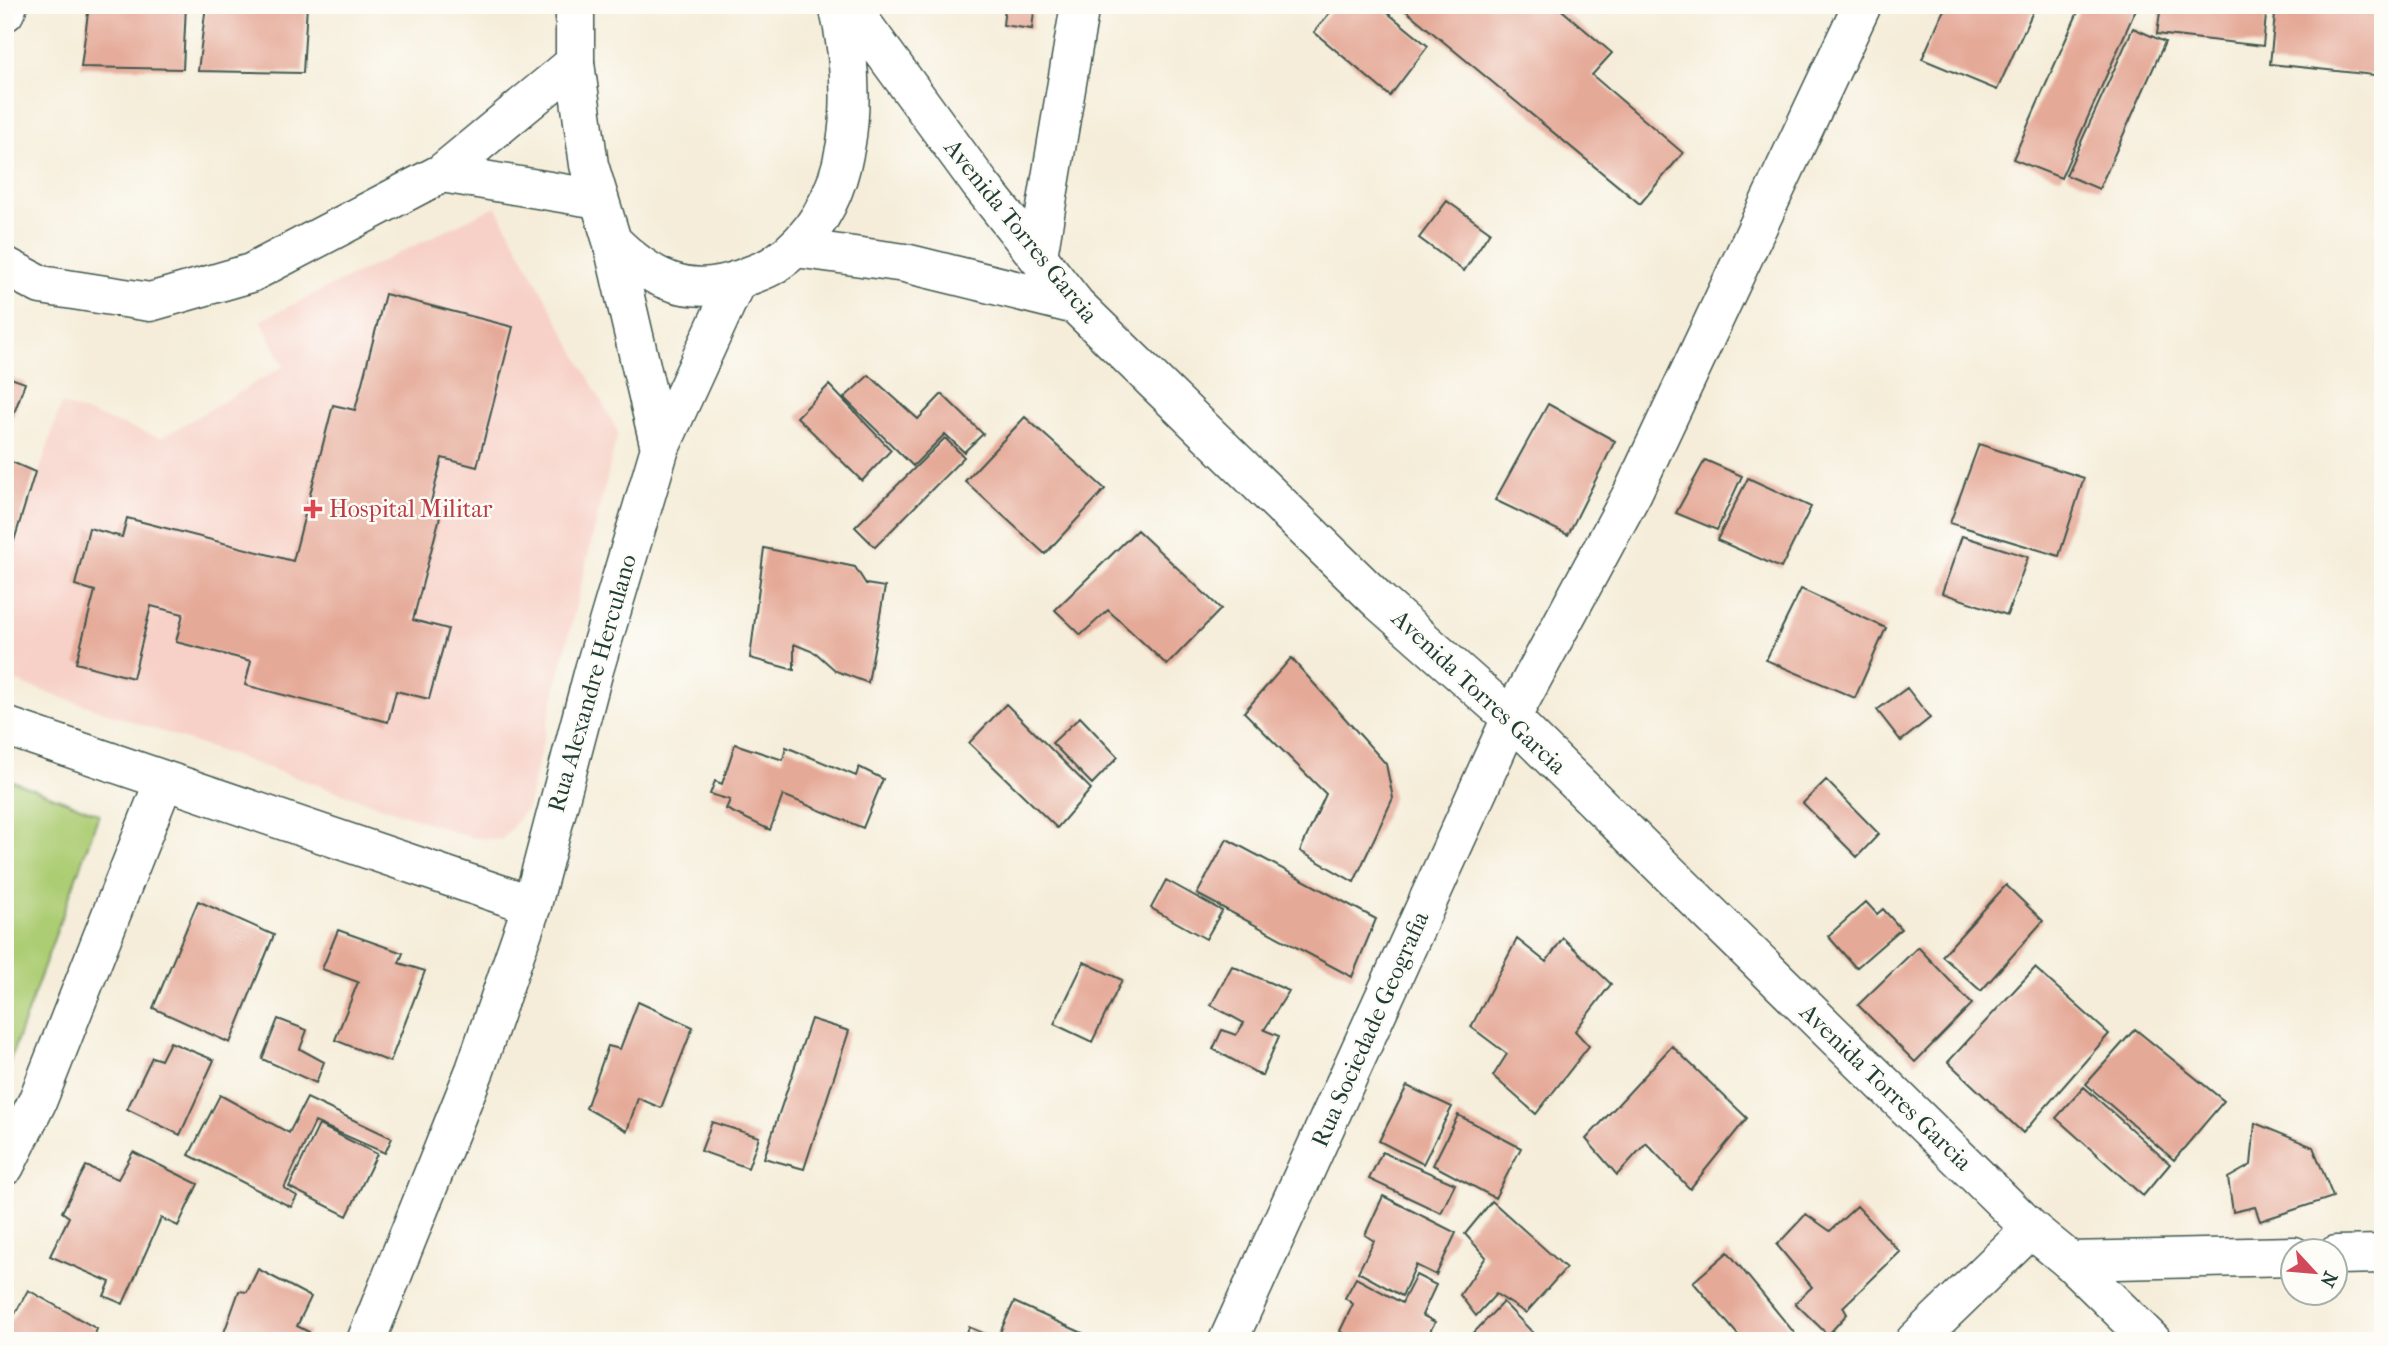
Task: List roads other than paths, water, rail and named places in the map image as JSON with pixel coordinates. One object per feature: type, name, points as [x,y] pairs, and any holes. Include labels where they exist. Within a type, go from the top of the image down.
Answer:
[{"type":"main road","points":[[5,12],[8,5]]},
{"type":"main road","points":[[612,241],[634,262],[665,281],[715,286],[773,266],[796,248],[825,209],[838,176],[848,134],[852,86],[848,44],[838,5]]},
{"type":"main road","name":"Avenida Torres Garcia","points":[[849,5],[980,184],[1076,305],[1370,592],[1511,718],[2031,1229],[2070,1261],[2152,1341]]},
{"type":"main road","points":[[1038,256],[1080,5]]},
{"type":"main road","name":"Rua Sociedade Geografia","points":[[1231,1340],[1511,718],[1633,492],[1862,5]]},
{"type":"main road","name":"Rua Alexandre Herculano","points":[[366,1341],[475,1070],[531,905],[594,670],[660,448],[612,241],[589,165],[568,9]]},
{"type":"main road","points":[[5,266],[41,285],[150,302],[251,273],[442,173],[575,63]]},
{"type":"main road","points":[[442,173],[598,199]]},
{"type":"main road","points":[[796,248],[905,263],[1076,305]]},
{"type":"main road","points":[[660,448],[737,280]]},
{"type":"main road","points":[[5,726],[531,905]]},
{"type":"main road","points":[[5,1166],[37,1102],[164,781]]},
{"type":"main road","points":[[1915,1341],[2031,1229]]},
{"type":"main road","points":[[2350,1255],[2383,1254]]},
{"type":"main road","points":[[2070,1261],[2280,1256]]},
{"type":"place","name":"Hospital Militar","points":[[313,509]]}]
